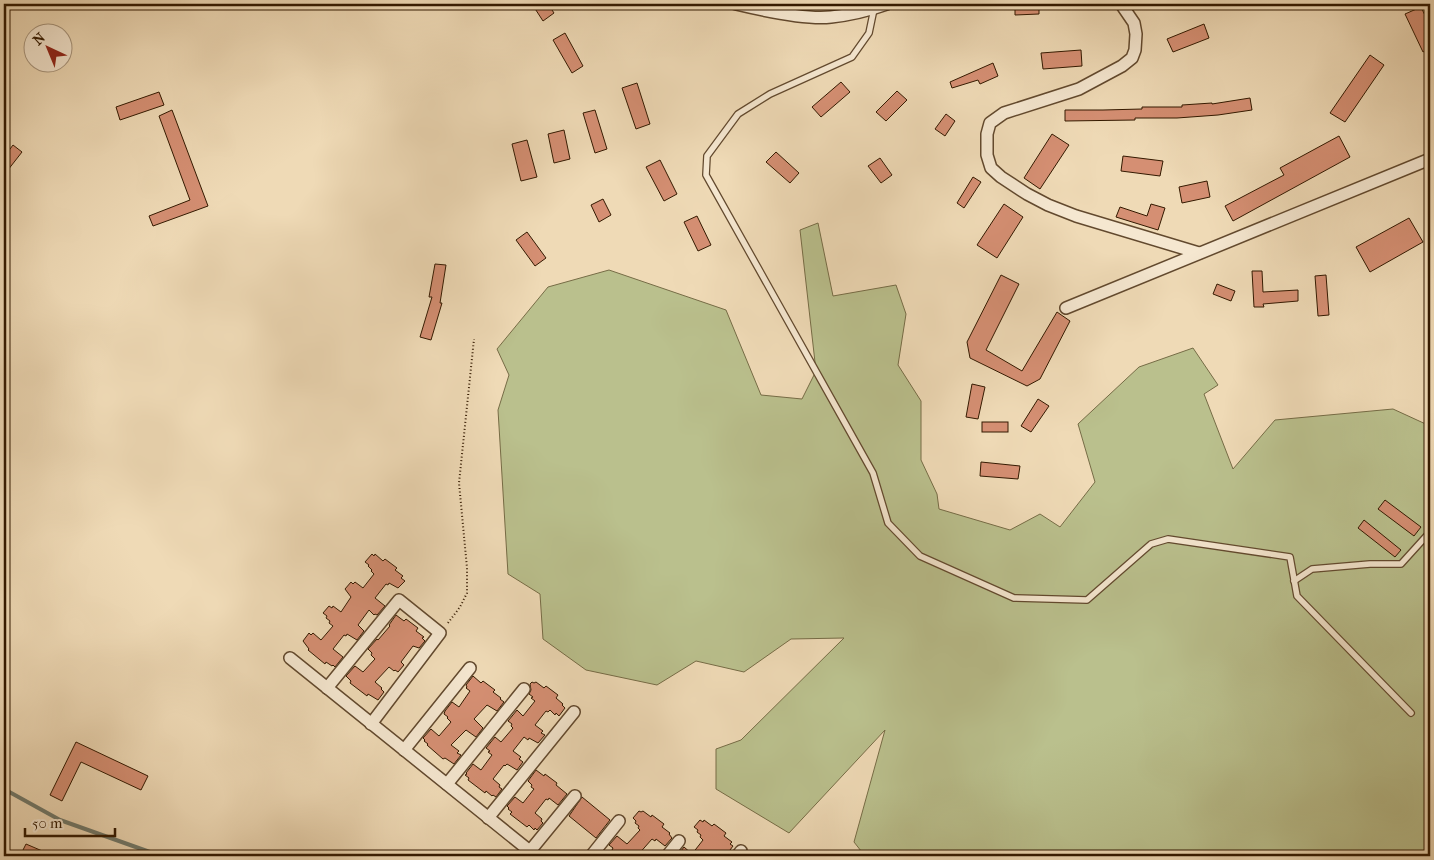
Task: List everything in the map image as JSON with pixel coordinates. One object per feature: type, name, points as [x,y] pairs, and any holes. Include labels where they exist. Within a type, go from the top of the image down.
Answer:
[{"type":"street","points":[[736,4],[809,17],[830,17],[888,4]]},
{"type":"street","points":[[1121,4],[1134,23],[1136,34],[1135,50],[1132,58],[1122,66],[1079,89],[1004,113],[990,123],[987,134],[986,155],[991,168],[1001,177],[1048,205],[1076,216],[1199,253]]},
{"type":"street","points":[[1066,308],[1430,160]]},
{"type":"street","points":[[328,688],[399,600],[440,633],[371,724]]},
{"type":"street","points":[[290,658],[533,854],[575,796]]},
{"type":"street","points":[[404,750],[470,668]]},
{"type":"street","points":[[447,784],[524,689]]},
{"type":"street","points":[[488,818],[574,712]]},
{"type":"street","points":[[591,856],[619,821]]},
{"type":"street","points":[[667,856],[679,841]]},
{"type":"lane","points":[[874,6],[870,33],[852,57],[770,94],[738,114],[707,156],[706,175],[873,473],[888,523],[920,556],[1014,598],[1087,600],[1151,544],[1168,540],[1290,557],[1297,596],[1411,713]]},
{"type":"lane","points":[[1294,581],[1312,569],[1370,564],[1401,564],[1430,532]]},
{"type":"path","points":[[440,633],[467,593],[467,568],[459,483],[474,339]]},
{"type":"green space","points":[[818,223],[833,296],[896,285],[906,314],[898,365],[921,401],[921,460],[937,494],[939,509],[1010,530],[1040,514],[1060,527],[1095,482],[1078,424],[1139,367],[1193,348],[1218,385],[1204,394],[1233,469],[1275,420],[1393,409],[1430,426],[1430,856],[865,856],[854,842],[885,730],[789,833],[716,789],[716,749],[741,740],[844,638],[791,639],[744,672],[696,661],[657,685],[586,670],[543,639],[540,594],[508,574],[498,410],[509,375],[497,349],[548,287],[609,270],[726,310],[761,395],[802,399],[816,371],[800,230]]},
{"type":"building","points":[[532,4],[548,4],[554,13],[543,21]]},
{"type":"building","points":[[1015,4],[1039,4],[1039,14],[1015,15]]},
{"type":"building","points":[[1421,7],[1430,26],[1430,48],[1423,52],[1405,14]]},
{"type":"building","points":[[1204,24],[1209,38],[1173,52],[1167,39]]},
{"type":"building","points":[[565,33],[583,66],[572,73],[553,40]]},
{"type":"building","points":[[1081,50],[1082,66],[1043,69],[1041,53]]},
{"type":"building","points":[[1370,55],[1384,65],[1345,122],[1330,113]]},
{"type":"building","points":[[993,63],[998,76],[980,84],[978,80],[952,88],[950,82]]},
{"type":"building","points":[[841,82],[850,92],[821,117],[812,107]]},
{"type":"building","points":[[637,83],[650,124],[636,129],[622,88]]},
{"type":"building","points":[[897,91],[907,100],[886,121],[876,112]]},
{"type":"building","points":[[159,92],[164,105],[120,120],[116,107]]},
{"type":"building","points":[[1250,98],[1252,110],[1218,115],[1177,118],[1135,118],[1135,120],[1065,121],[1065,110],[1182,107],[1182,105],[1212,104]]},
{"type":"building","points":[[172,110],[208,206],[153,226],[149,216],[190,200],[159,116]]},
{"type":"building","points":[[595,110],[607,149],[595,153],[583,113]]},
{"type":"building","points":[[946,114],[955,121],[945,136],[935,129]]},
{"type":"building","points":[[564,130],[570,159],[554,163],[548,134]]},
{"type":"building","points":[[1052,134],[1069,145],[1040,189],[1024,178]]},
{"type":"building","points":[[1339,136],[1350,157],[1233,221],[1225,206],[1284,175],[1280,168]]},
{"type":"building","points":[[527,140],[537,177],[521,181],[512,144]]},
{"type":"building","points":[[13,145],[22,152],[4,175],[4,157]]},
{"type":"building","points":[[776,152],[799,173],[790,183],[766,162]]},
{"type":"building","points":[[1123,156],[1163,161],[1160,176],[1121,171]]},
{"type":"building","points":[[880,158],[892,175],[881,183],[868,166]]},
{"type":"building","points":[[660,160],[677,194],[664,201],[646,167]]},
{"type":"building","points":[[973,177],[981,182],[964,208],[957,203]]},
{"type":"building","points":[[1207,181],[1210,197],[1182,203],[1179,187]]},
{"type":"building","points":[[603,199],[611,215],[599,222],[591,205]]},
{"type":"building","points":[[1004,204],[1023,217],[997,258],[977,245]]},
{"type":"building","points":[[1151,204],[1165,208],[1158,230],[1116,217],[1120,207],[1147,216]]},
{"type":"building","points":[[697,216],[711,245],[698,251],[684,222]]},
{"type":"building","points":[[1409,218],[1423,242],[1370,272],[1356,247]]},
{"type":"building","points":[[527,232],[546,258],[535,266],[516,240]]},
{"type":"building","points":[[435,264],[446,265],[440,303],[442,303],[431,340],[420,337],[432,297],[429,297]]},
{"type":"building","points":[[1252,271],[1262,271],[1263,292],[1298,290],[1298,301],[1263,304],[1264,307],[1254,307]]},
{"type":"building","points":[[1001,275],[1019,284],[986,350],[1022,371],[1057,312],[1070,321],[1040,379],[1027,386],[970,358],[967,342]]},
{"type":"building","points":[[1326,275],[1329,315],[1318,316],[1315,276]]},
{"type":"building","points":[[1217,284],[1235,291],[1231,301],[1213,294]]},
{"type":"building","points":[[972,384],[985,387],[978,419],[966,417]]},
{"type":"building","points":[[1038,399],[1049,406],[1031,432],[1021,426]]},
{"type":"building","points":[[982,422],[1008,422],[1008,432],[982,432]]},
{"type":"building","points":[[981,462],[1020,466],[1018,479],[980,476]]},
{"type":"building","points":[[1385,500],[1421,527],[1414,536],[1378,509]]},
{"type":"building","points":[[1364,520],[1401,550],[1395,557],[1358,528]]},
{"type":"building","points":[[372,554],[374,556],[375,554],[383,561],[385,559],[397,568],[395,570],[403,576],[401,578],[405,581],[398,588],[389,583],[388,585],[386,584],[375,598],[385,606],[377,615],[374,615],[369,610],[358,625],[364,631],[357,640],[347,634],[346,636],[344,635],[333,649],[343,657],[335,667],[326,662],[325,664],[308,650],[303,641],[309,633],[311,635],[313,633],[321,640],[333,626],[323,613],[329,606],[332,608],[333,606],[341,612],[351,597],[345,589],[351,582],[353,584],[355,582],[363,588],[374,574],[365,562]]},
{"type":"building","points":[[396,615],[404,621],[406,619],[418,628],[416,631],[424,637],[422,638],[425,641],[419,648],[413,646],[401,662],[404,665],[398,672],[389,667],[375,682],[384,692],[378,700],[368,694],[367,696],[350,683],[351,681],[346,676],[355,666],[363,672],[375,659],[368,649],[390,626]]},
{"type":"building","points":[[473,676],[481,683],[483,681],[495,690],[493,692],[504,702],[497,711],[487,705],[474,719],[483,728],[476,737],[466,730],[451,745],[461,755],[454,764],[445,758],[443,759],[427,745],[423,738],[431,729],[439,736],[451,722],[444,714],[445,711],[452,702],[459,707],[470,691],[466,688],[466,685]]},
{"type":"building","points":[[532,682],[536,682],[544,688],[546,686],[558,695],[556,698],[565,708],[559,716],[550,710],[546,711],[535,725],[545,735],[538,743],[524,737],[513,751],[521,757],[519,759],[523,762],[517,770],[507,764],[504,765],[493,779],[502,789],[496,797],[492,796],[468,780],[469,778],[465,775],[473,764],[481,770],[492,755],[486,748],[495,737],[501,742],[513,728],[512,724],[508,721],[517,710],[523,716],[535,701],[529,694]]},
{"type":"building","points":[[76,742],[148,776],[141,790],[81,762],[62,801],[50,795]]},
{"type":"building","points":[[536,770],[557,783],[556,785],[567,794],[558,805],[549,798],[548,800],[546,799],[535,813],[542,819],[543,823],[537,830],[535,828],[534,830],[510,814],[512,812],[507,806],[515,797],[523,803],[534,789],[528,781]]},
{"type":"building","points":[[582,797],[610,820],[596,838],[569,816]]},
{"type":"building","points":[[639,811],[643,811],[651,817],[652,815],[664,824],[662,827],[670,833],[672,838],[665,846],[656,839],[655,841],[652,839],[637,856],[620,856],[609,845],[617,836],[627,844],[640,830],[633,818]]},
{"type":"building","points":[[700,820],[703,822],[704,820],[712,826],[714,824],[726,833],[724,836],[732,842],[730,844],[733,846],[727,854],[724,851],[720,856],[677,856],[684,847],[692,854],[703,840],[697,832],[698,830],[694,827]]},
{"type":"building","points":[[26,844],[54,856],[20,856]]},
{"type":"waterway","points":[[4,789],[60,820],[161,856]]}]
